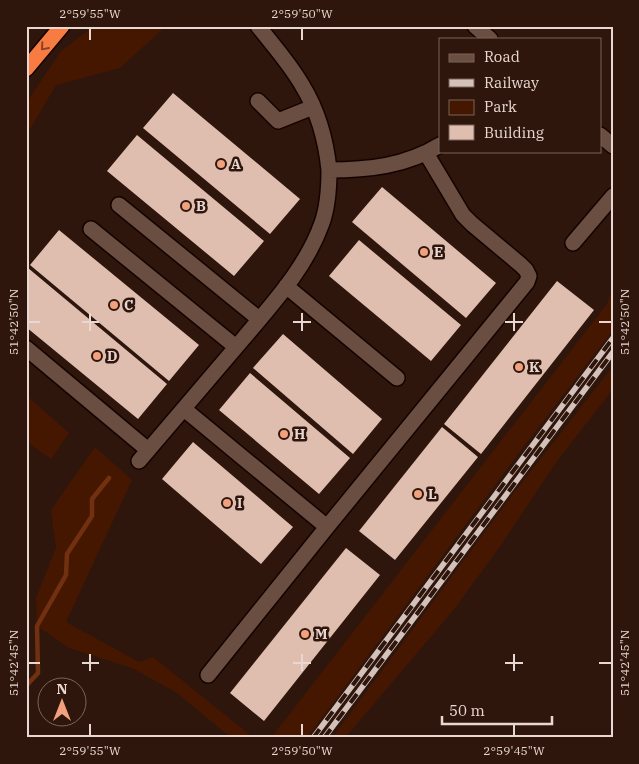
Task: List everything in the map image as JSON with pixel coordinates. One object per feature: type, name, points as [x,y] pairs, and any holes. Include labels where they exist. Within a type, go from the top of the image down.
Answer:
[{"type":"highway","points":[[26,69],[62,26]]},
{"type":"street","points":[[26,348],[143,456],[236,347],[301,266],[323,221],[329,188],[327,153],[313,106],[302,85],[258,26]]},
{"type":"street","points":[[475,26],[489,38]]},
{"type":"street","points":[[258,101],[278,121],[313,106]]},
{"type":"street","points":[[602,137],[613,146]]},
{"type":"street","points":[[329,170],[385,166],[426,153],[439,146]]},
{"type":"street","points":[[208,675],[527,282],[529,276],[526,270],[463,215],[426,153]]},
{"type":"street","points":[[573,242],[613,196]]},
{"type":"street","points":[[119,206],[259,319]]},
{"type":"street","points":[[91,229],[236,347]]},
{"type":"street","points":[[286,286],[396,378]]},
{"type":"street","points":[[184,409],[327,527]]},
{"type":"green space","points":[[94,26],[166,26],[120,68],[56,85],[26,136],[26,103],[61,51]]},
{"type":"green space","points":[[613,287],[613,330],[307,738],[271,738],[607,304]]},
{"type":"green space","points":[[613,366],[613,389],[557,461],[501,545],[456,607],[345,738],[332,738],[513,494]]},
{"type":"green space","points":[[26,395],[69,433],[51,459],[26,441],[26,434],[28,432],[26,431]]},
{"type":"green space","points":[[95,447],[132,480],[66,622],[139,662],[153,657],[254,738],[233,738],[177,693],[132,668],[69,648],[37,626],[36,598],[56,548],[51,510]]},
{"type":"building","name":"A","points":[[173,93],[300,199],[270,234],[143,128]]},
{"type":"building","name":"B","points":[[137,135],[264,241],[234,276],[107,171]]},
{"type":"building","name":"E","points":[[382,187],[496,283],[466,318],[352,222]]},
{"type":"building","name":"C","points":[[59,230],[199,345],[169,381],[30,265]]},
{"type":"building","points":[[359,240],[461,325],[431,361],[329,276]]},
{"type":"building","name":"D","points":[[28,268],[167,384],[138,419],[26,327],[26,270]]},
{"type":"building","name":"K","points":[[557,281],[594,310],[481,454],[444,424]]},
{"type":"building","points":[[283,334],[382,419],[353,454],[253,368]]},
{"type":"building","name":"H","points":[[250,373],[350,458],[319,494],[219,410]]},
{"type":"building","name":"L","points":[[442,427],[478,457],[395,560],[359,531]]},
{"type":"building","name":"I","points":[[193,442],[293,527],[261,564],[162,479]]},
{"type":"building","name":"M","points":[[346,548],[380,575],[264,721],[230,693]]},
{"type":"waterway","points":[[26,686],[38,673],[37,626],[66,575],[67,554],[92,516],[92,499],[109,478]]},
{"type":"railway","points":[[313,738],[613,338]]},
{"type":"railway","points":[[324,738],[613,352]]},
{"type":"place","name":"A","points":[[221,164]]},
{"type":"place","name":"B","points":[[186,206]]},
{"type":"place","name":"E","points":[[424,252]]},
{"type":"place","name":"C","points":[[114,305]]},
{"type":"place","name":"D","points":[[97,356]]},
{"type":"place","name":"K","points":[[519,367]]},
{"type":"place","name":"H","points":[[284,434]]},
{"type":"place","name":"L","points":[[418,494]]},
{"type":"place","name":"I","points":[[227,503]]},
{"type":"place","name":"M","points":[[305,634]]}]
